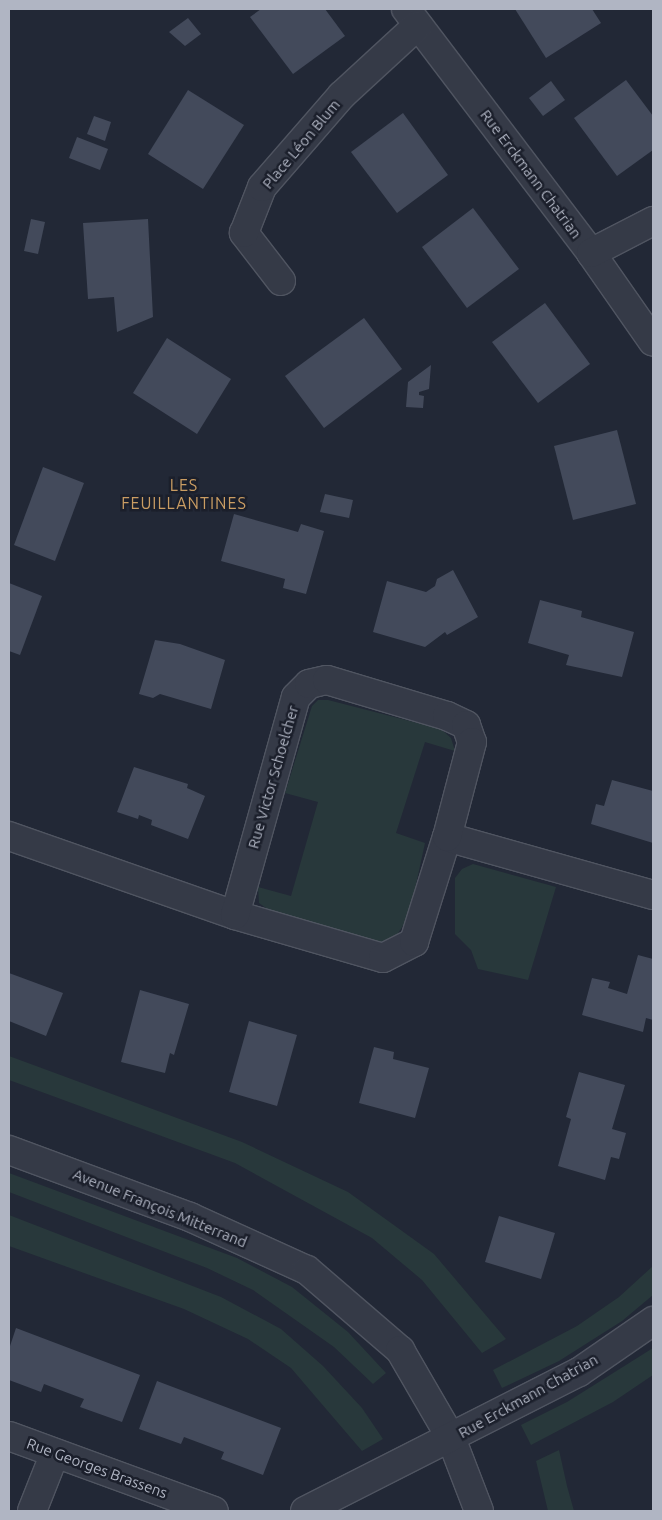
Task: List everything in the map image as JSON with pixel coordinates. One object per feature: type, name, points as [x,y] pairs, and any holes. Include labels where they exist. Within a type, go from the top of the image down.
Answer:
[{"type":"street","name":"Rue Erckmann Chatrian","points":[[412,17],[591,253],[653,342]]},
{"type":"street","name":"Place Léon Blum","points":[[281,281],[244,233],[262,187],[412,17]]},
{"type":"street","points":[[591,253],[653,221]]},
{"type":"street","name":"Rue Victor Schoelcher","points":[[9,836],[235,915],[383,958],[414,942],[447,838],[472,742],[466,725],[447,716],[327,680],[309,684],[296,697],[235,915]]},
{"type":"street","points":[[447,838],[653,895]]},
{"type":"street","name":"Avenue François Mitterrand","points":[[9,1150],[190,1217],[307,1270],[400,1350],[451,1438],[479,1511]]},
{"type":"street","name":"Rue Erckmann Chatrian","points":[[451,1438],[579,1372],[653,1321]]},
{"type":"street","name":"Rue Georges Brassens","points":[[9,1436],[214,1511]]},
{"type":"street","points":[[305,1511],[451,1438]]},
{"type":"street","points":[[32,1511],[54,1453]]},
{"type":"shaded area","points":[[318,700],[328,700],[441,729],[451,738],[455,751],[425,742],[396,833],[425,843],[406,921],[395,938],[377,943],[277,916],[259,903],[258,887],[291,896],[318,802],[285,793],[312,706]]},
{"type":"shaded area","points":[[473,864],[556,887],[528,980],[478,969],[471,950],[455,934],[455,878],[462,869]]},
{"type":"shaded area","points":[[9,1056],[242,1142],[348,1192],[434,1254],[506,1339],[482,1353],[422,1280],[372,1238],[235,1163],[9,1080]]},
{"type":"shaded area","points":[[9,1173],[237,1258],[292,1287],[348,1332],[386,1373],[373,1384],[334,1347],[253,1290],[207,1268],[9,1192]]},
{"type":"shaded area","points":[[9,1215],[221,1297],[281,1329],[323,1366],[362,1408],[383,1439],[362,1451],[291,1368],[248,1339],[184,1309],[9,1246]]},
{"type":"shaded area","points":[[653,1266],[653,1295],[622,1321],[559,1361],[502,1388],[493,1370],[577,1326],[619,1297]]},
{"type":"shaded area","points":[[653,1348],[653,1375],[613,1402],[531,1445],[521,1425],[567,1402]]},
{"type":"shaded area","points":[[559,1450],[574,1511],[548,1511],[536,1461]]},
{"type":"building","points":[[261,9],[325,9],[345,36],[293,74],[250,17]]},
{"type":"building","points":[[515,9],[592,9],[601,23],[546,58]]},
{"type":"building","points":[[188,18],[201,34],[185,46],[169,32]]},
{"type":"building","points":[[626,80],[653,116],[653,150],[617,176],[574,118]]},
{"type":"building","points":[[551,81],[565,100],[543,116],[529,98]]},
{"type":"building","points":[[188,90],[244,125],[203,189],[148,154]]},
{"type":"building","points":[[403,113],[448,175],[397,213],[351,152]]},
{"type":"building","points":[[94,116],[111,122],[105,141],[87,134]]},
{"type":"building","points":[[77,137],[108,149],[100,170],[69,158]]},
{"type":"building","points":[[473,208],[519,269],[467,308],[422,247]]},
{"type":"building","points":[[31,219],[45,222],[38,254],[24,251]]},
{"type":"building","points":[[148,219],[153,317],[117,332],[114,297],[88,299],[83,223]]},
{"type":"building","points":[[545,303],[590,364],[538,403],[492,342]]},
{"type":"building","points":[[364,318],[402,369],[324,428],[285,376]]},
{"type":"building","points":[[167,338],[231,379],[197,434],[133,393]]},
{"type":"building","points":[[431,365],[429,389],[419,392],[419,395],[424,396],[423,408],[406,407],[408,382]]},
{"type":"building","points":[[617,430],[636,504],[573,520],[554,446]]},
{"type":"building","points":[[43,467],[84,483],[55,561],[14,545]]},
{"type":"building","points":[[325,494],[353,500],[349,518],[320,512]]},
{"type":"building","points":[[234,514],[298,532],[301,524],[324,531],[306,594],[283,588],[285,579],[221,561]]},
{"type":"building","points":[[453,570],[478,617],[447,635],[445,632],[425,647],[373,632],[387,581],[426,592],[435,586],[437,579]]},
{"type":"building","points":[[9,583],[42,596],[20,655],[9,651]]},
{"type":"building","points":[[540,600],[582,611],[581,617],[634,632],[622,677],[566,665],[569,655],[528,643]]},
{"type":"building","points":[[155,640],[180,644],[225,660],[211,709],[160,694],[153,698],[139,694]]},
{"type":"building","points":[[134,767],[188,784],[187,788],[205,796],[188,839],[151,825],[152,820],[139,815],[138,819],[117,812]]},
{"type":"building","points":[[612,780],[653,791],[653,843],[591,824],[596,804],[604,806]]},
{"type":"building","points":[[638,955],[653,959],[653,1020],[646,1018],[643,1032],[582,1015],[592,978],[610,982],[608,988],[627,994]]},
{"type":"building","points":[[9,973],[63,993],[46,1036],[9,1021]]},
{"type":"building","points":[[140,990],[189,1004],[174,1055],[170,1053],[165,1073],[121,1062]]},
{"type":"building","points":[[249,1021],[297,1035],[277,1106],[229,1092]]},
{"type":"building","points":[[374,1047],[394,1052],[393,1059],[429,1068],[415,1118],[359,1103]]},
{"type":"building","points":[[579,1072],[625,1085],[612,1129],[626,1133],[619,1159],[611,1157],[605,1180],[558,1166],[571,1119],[566,1117]]},
{"type":"building","points":[[499,1216],[555,1233],[541,1279],[485,1262]]},
{"type":"building","points":[[16,1328],[140,1375],[122,1422],[80,1407],[84,1399],[44,1384],[41,1392],[9,1380],[9,1349]]},
{"type":"building","points":[[157,1381],[281,1428],[263,1475],[221,1459],[224,1452],[184,1437],[181,1444],[139,1429]]},
{"type":"district","name":"LES FEUILLANTINES","points":[[184,494]]}]
